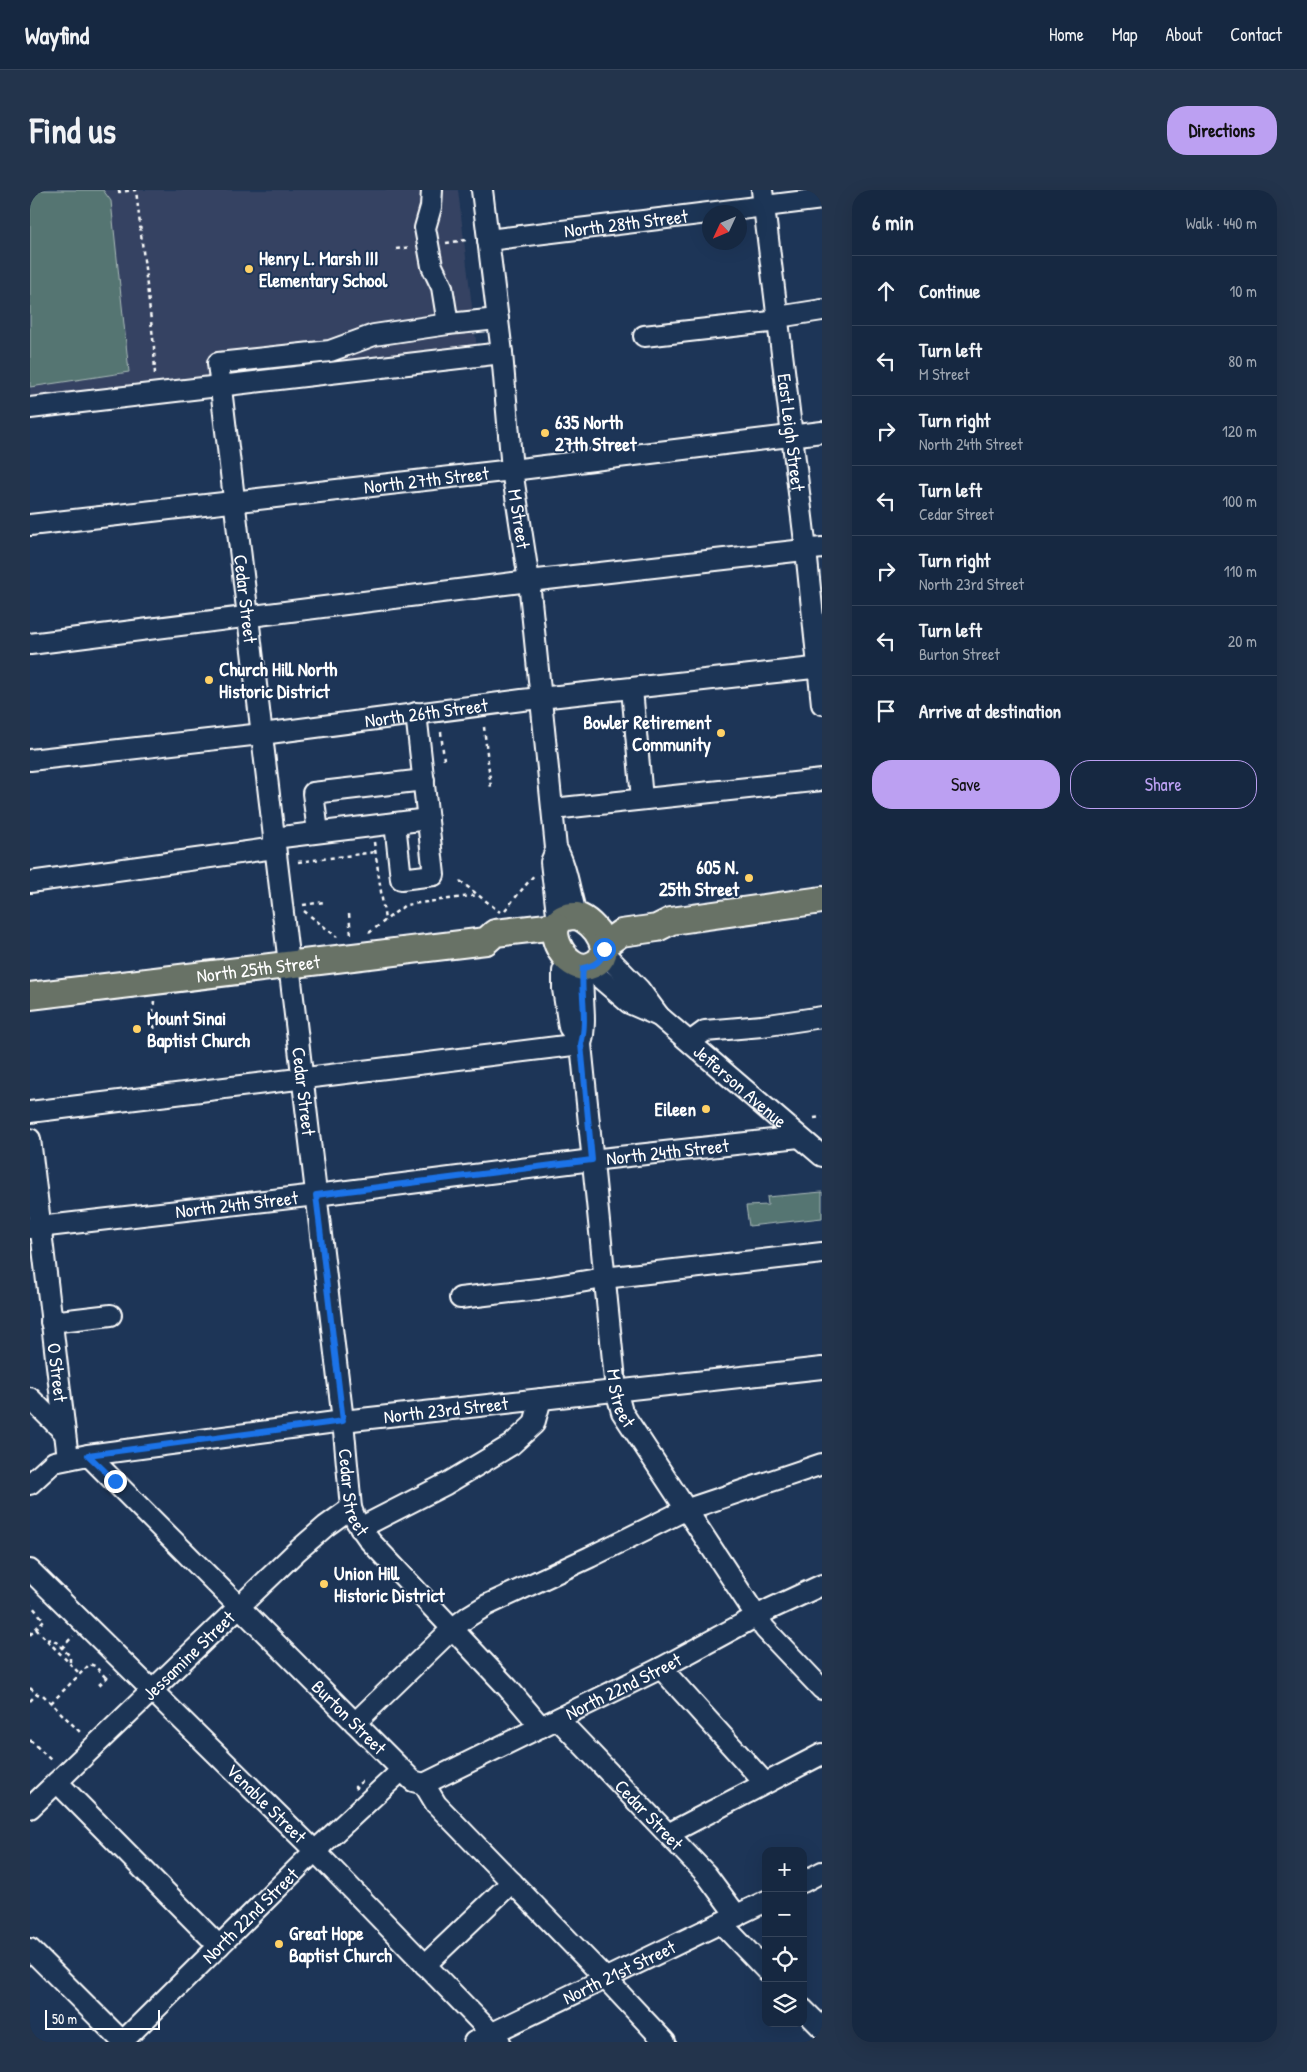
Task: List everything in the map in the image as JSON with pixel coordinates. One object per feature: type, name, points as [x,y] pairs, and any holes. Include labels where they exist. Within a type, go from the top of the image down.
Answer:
[{"type":"main road","points":[[578,943],[656,928],[671,921],[822,900]]},
{"type":"main road","name":"North 25th Street","points":[[30,996],[486,941],[497,948],[544,942],[578,943]]},
{"type":"street","points":[[432,190],[431,207],[425,228],[432,266],[442,287],[448,324],[498,319]]},
{"type":"street","name":"M Street","points":[[482,190],[502,353],[512,470],[529,580],[556,848],[564,861],[578,943],[563,971],[563,989],[569,1028],[581,1044],[616,1390],[622,1412],[756,1616],[765,1629],[822,1689]]},
{"type":"street","name":"North 28th Street","points":[[488,240],[763,198],[822,199]]},
{"type":"street","name":"East Leigh Street","points":[[763,198],[779,319],[791,436],[814,549],[822,704]]},
{"type":"street","points":[[644,336],[779,319],[822,310]]},
{"type":"street","name":"Cedar Street","points":[[448,324],[374,335],[330,351],[218,363],[343,1421],[351,1508],[360,1528],[452,1630],[668,1834],[706,1874],[729,1920],[762,1965]]},
{"type":"street","points":[[30,408],[502,353]]},
{"type":"street","name":"North 27th Street","points":[[30,525],[512,470],[822,432]]},
{"type":"street","points":[[30,644],[529,580],[814,549]]},
{"type":"street","name":"North 26th Street","points":[[30,760],[262,734],[416,713],[820,668]]},
{"type":"street","points":[[632,689],[642,800]]},
{"type":"street","points":[[395,823],[401,879],[434,875],[416,713]]},
{"type":"street","points":[[318,832],[314,793],[424,780]]},
{"type":"street","points":[[553,810],[822,780]]},
{"type":"street","points":[[30,882],[275,843],[318,832],[428,819]]},
{"type":"street","name":"Jefferson Avenue","points":[[578,943],[629,1003],[659,1016],[822,1156]]},
{"type":"street","points":[[690,1042],[706,1031],[822,1017]]},
{"type":"street","points":[[30,1112],[581,1044]]},
{"type":"street","name":"North 24th Street","points":[[35,1227],[799,1137]]},
{"type":"street","name":"O Street","points":[[30,1138],[35,1227],[52,1322],[68,1458]]},
{"type":"street","points":[[460,1298],[538,1289],[604,1278],[822,1253]]},
{"type":"street","points":[[52,1322],[111,1315]]},
{"type":"street","name":"North 23rd Street","points":[[31,1481],[48,1465],[68,1458],[88,1455],[343,1421],[822,1368]]},
{"type":"street","points":[[30,1398],[65,1433]]},
{"type":"street","points":[[360,1528],[446,1484],[511,1446],[534,1424],[541,1399]]},
{"type":"street","name":"Burton Street","points":[[88,1455],[413,1781],[424,1784],[436,1804],[665,2042]]},
{"type":"street","points":[[355,1723],[452,1630],[487,1604],[590,1557],[685,1510],[822,1464]]},
{"type":"street","name":"Jessamine Street","points":[[30,1808],[56,1773],[152,1691],[326,1526],[351,1508]]},
{"type":"street","name":"Venable Street","points":[[30,1570],[315,1852],[496,2038]]},
{"type":"street","name":"North 22nd Street","points":[[424,1784],[661,1668],[756,1616],[822,1585]]},
{"type":"street","points":[[661,1668],[764,1782]]},
{"type":"street","points":[[668,1834],[764,1782],[822,1754]]},
{"type":"street","name":"North 22nd Street","points":[[123,2042],[315,1852],[402,1770]]},
{"type":"street","points":[[56,1773],[219,1946]]},
{"type":"street","points":[[807,1880],[822,1872]]},
{"type":"street","points":[[425,1965],[512,1882]]},
{"type":"street","name":"North 21st Street","points":[[474,2042],[496,2038],[606,1979],[762,1904]]},
{"type":"street","points":[[30,1949],[123,2042]]},
{"type":"path","points":[[119,190],[119,192],[136,190],[154,347]]},
{"type":"path","points":[[444,243],[466,240]]},
{"type":"path","points":[[396,249],[414,246]]},
{"type":"path","points":[[484,727],[491,788]]},
{"type":"path","points":[[441,732],[444,760]]},
{"type":"path","points":[[374,837],[385,920]]},
{"type":"path","points":[[298,862],[376,852]]},
{"type":"path","points":[[460,881],[502,914],[540,867]]},
{"type":"path","points":[[369,933],[405,905],[413,902],[478,895]]},
{"type":"path","points":[[303,905],[324,902]]},
{"type":"path","points":[[304,911],[337,938]]},
{"type":"path","points":[[349,914],[351,935]]},
{"type":"path","points":[[154,1001],[156,1049]]},
{"type":"path","points":[[814,1118],[822,1117]]},
{"type":"path","points":[[30,1635],[44,1620],[31,1606],[36,1600]]},
{"type":"path","points":[[36,1629],[80,1674]]},
{"type":"path","points":[[62,1648],[73,1636]]},
{"type":"path","points":[[46,1640],[53,1639],[70,1656],[70,1663]]},
{"type":"path","points":[[51,1703],[88,1666],[93,1665],[106,1678]]},
{"type":"path","points":[[99,1685],[111,1673]]},
{"type":"path","points":[[30,1688],[51,1703],[83,1736]]},
{"type":"path","points":[[30,1701],[37,1694]]},
{"type":"path","points":[[30,1740],[56,1773]]},
{"type":"path","points":[[355,1787],[365,1778]]},
{"type":"shaded area","name":"Henry L. Marsh III Elementary School","points":[[30,190],[458,190],[477,349],[30,399]]},
{"type":"green space","points":[[30,190],[103,190],[111,201],[129,372],[30,387]]},
{"type":"green space","points":[[822,1192],[822,1218],[749,1226],[746,1206],[768,1205],[767,1197]]},
{"type":"place","name":"Henry L. Marsh III Elementary School","points":[[249,269]]},
{"type":"place","name":"635 North 27th Street","points":[[545,433]]},
{"type":"place","name":"Church Hill North Historic District","points":[[209,680]]},
{"type":"place","name":"Bowler Retirement Community","points":[[721,733]]},
{"type":"place","name":"605 N. 25th Street","points":[[749,878]]},
{"type":"place","name":"Mount Sinai Baptist Church","points":[[137,1029]]},
{"type":"place","name":"Eileen","points":[[706,1109]]},
{"type":"place","name":"Union Hill Historic District","points":[[324,1584]]},
{"type":"place","name":"Great Hope Baptist Church","points":[[279,1944]]},
{"type":"route","points":[[115,1481],[88,1455],[343,1421],[316,1195],[592,1160],[581,1044],[585,1029],[581,990],[583,968],[597,963],[603,956],[604,949]]}]
